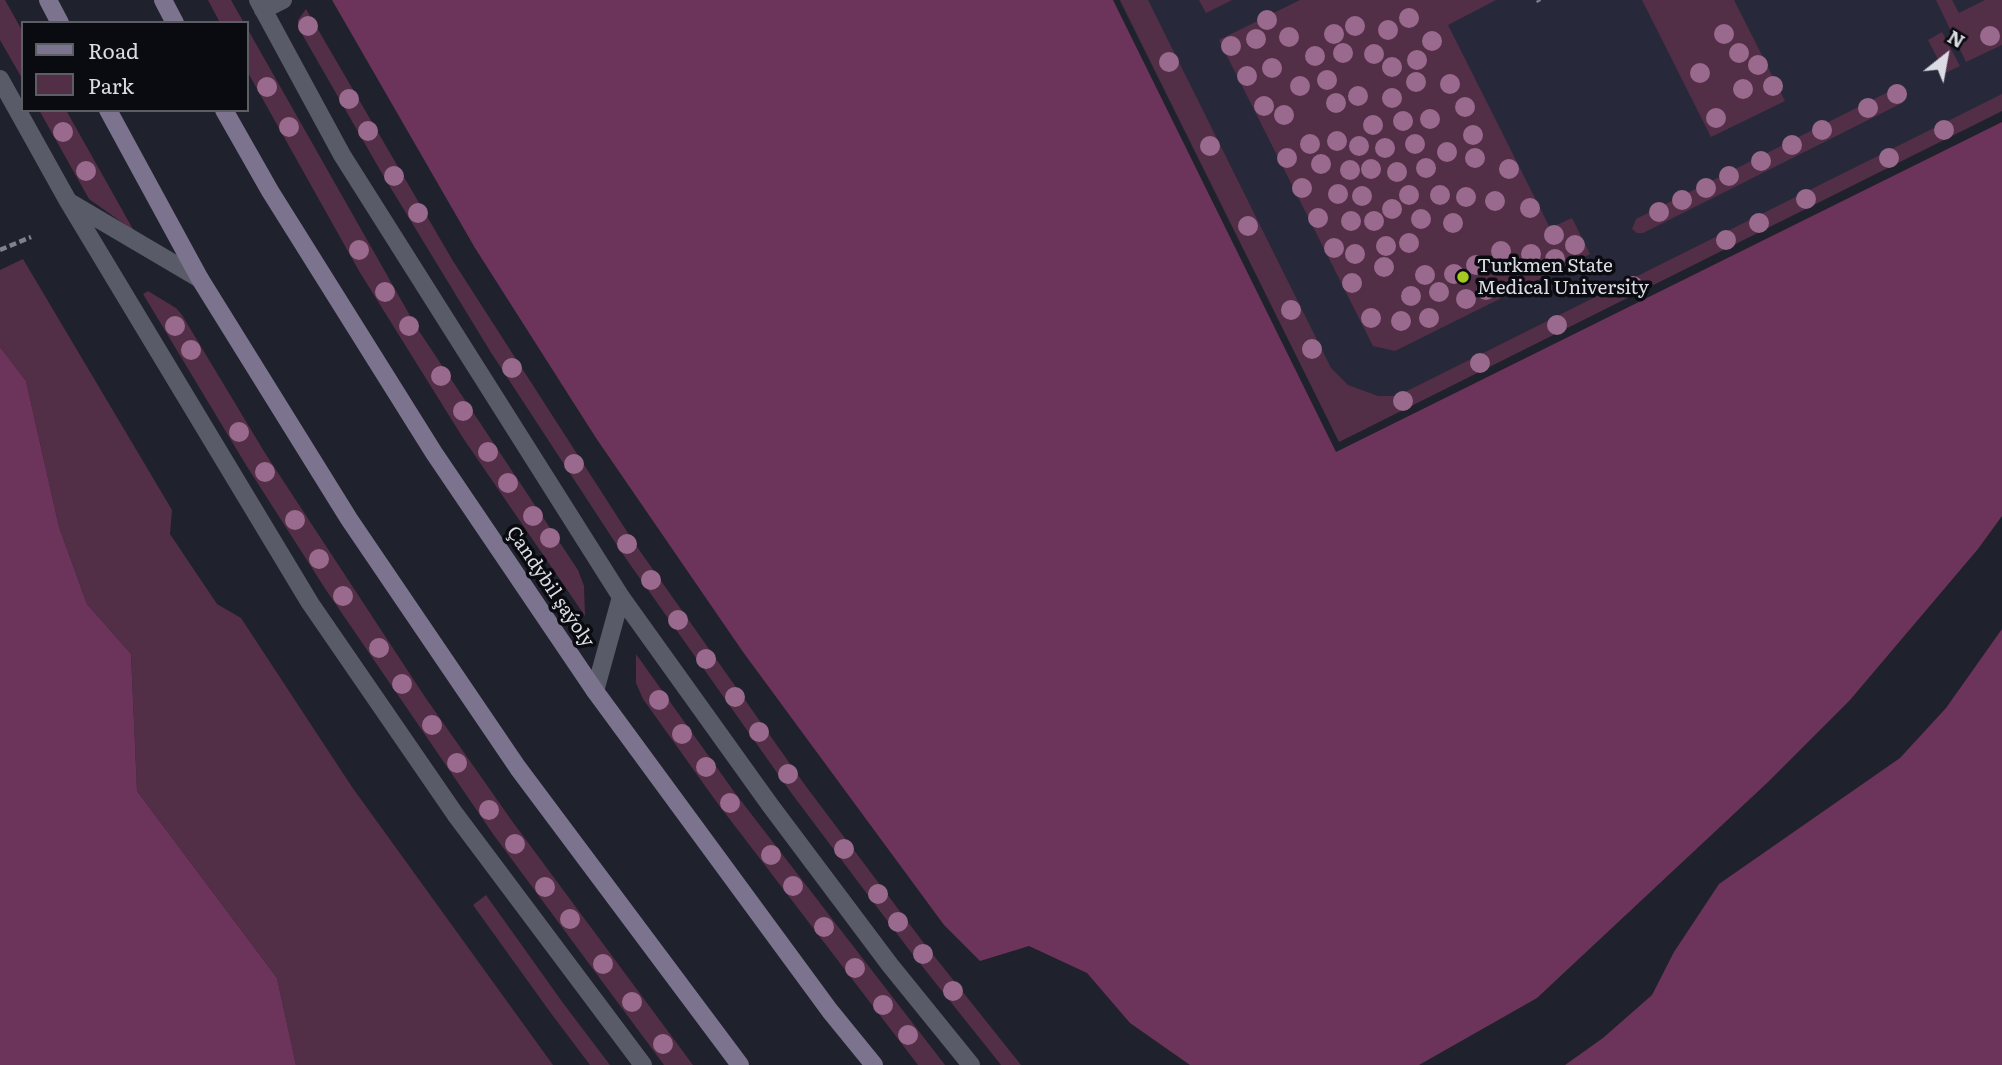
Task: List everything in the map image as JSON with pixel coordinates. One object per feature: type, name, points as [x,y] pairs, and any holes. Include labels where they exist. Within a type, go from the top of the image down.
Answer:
[{"type":"main road","points":[[48,0],[59,21]]},
{"type":"main road","points":[[163,0],[174,21]]},
{"type":"main road","points":[[109,112],[200,279],[349,519],[510,757],[740,1065]]},
{"type":"main road","name":"Çandybil şaýoly","points":[[225,112],[270,191],[434,453],[595,691],[830,1011],[874,1065]]},
{"type":"street","points":[[283,0],[260,5],[342,155],[621,597],[770,806],[890,965],[971,1065]]},
{"type":"street","points":[[0,79],[68,201],[310,603],[455,814],[643,1065]]},
{"type":"street","points":[[68,201],[200,279]]},
{"type":"street","points":[[595,691],[621,597]]},
{"type":"path","points":[[0,250],[31,237]]},
{"type":"shaded area","points":[[332,0],[1113,0],[1336,452],[2002,122],[2002,516],[1978,549],[1850,700],[1767,783],[1537,998],[1419,1065],[1190,1065],[1130,1023],[1087,973],[1029,946],[980,961],[944,925],[743,652],[596,438],[475,248]]},
{"type":"shaded area","name":"Turkmen State Medical University","points":[[1119,0],[2002,0],[2002,111],[1339,442]]},
{"type":"shaded area","points":[[0,347],[26,381],[59,527],[87,604],[131,654],[137,791],[277,978],[296,1065],[0,1065]]},
{"type":"shaded area","points":[[2002,629],[2002,1065],[1565,1065],[1603,1038],[1652,995],[1674,952],[1719,884],[1900,758],[1946,708]]},
{"type":"green space","points":[[0,0],[5,0],[21,28],[21,77],[0,40]]},
{"type":"green space","points":[[208,0],[231,0],[243,21],[219,21]]},
{"type":"green space","points":[[1120,0],[1148,0],[1331,368],[1348,385],[1378,396],[1397,396],[2002,94],[2002,111],[1339,442]]},
{"type":"green space","points":[[1199,0],[1232,0],[1206,13]]},
{"type":"green space","points":[[1300,0],[1496,0],[1448,25],[1550,228],[1572,218],[1590,254],[1395,351],[1373,346],[1219,40]]},
{"type":"green space","points":[[1642,0],[1734,0],[1785,101],[1711,137]]},
{"type":"green space","points":[[1936,0],[1952,0],[1959,13],[1985,0],[2002,0],[2002,45],[1966,62]]},
{"type":"green space","points":[[306,9],[453,261],[635,544],[805,785],[923,942],[1021,1065],[1001,1065],[910,951],[792,794],[622,553],[490,351],[384,177],[298,27],[298,20]]},
{"type":"green space","points":[[248,30],[417,328],[578,570],[584,586],[585,616],[463,438],[359,271],[248,73]]},
{"type":"green space","points":[[1942,32],[1960,66],[1945,73],[1928,40]]},
{"type":"green space","points":[[1894,89],[1905,93],[1902,103],[1643,233],[1632,229],[1636,219]]},
{"type":"green space","points":[[40,112],[67,112],[134,231],[89,199]]},
{"type":"green space","points":[[23,259],[172,510],[170,534],[217,604],[241,618],[352,787],[553,1065],[296,1065],[277,978],[137,791],[131,654],[87,604],[59,527],[26,381],[0,347],[0,270]]},
{"type":"green space","points":[[148,291],[176,308],[182,315],[265,453],[425,697],[512,821],[693,1065],[664,1065],[493,834],[326,590],[246,465],[143,294]]},
{"type":"green space","points":[[636,654],[735,793],[945,1065],[918,1065],[718,804],[643,699],[636,683]]},
{"type":"green space","points":[[486,895],[610,1065],[590,1065],[550,1012],[473,905]]},
{"type":"place","name":"Turkmen State Medical University","points":[[1463,277]]}]
